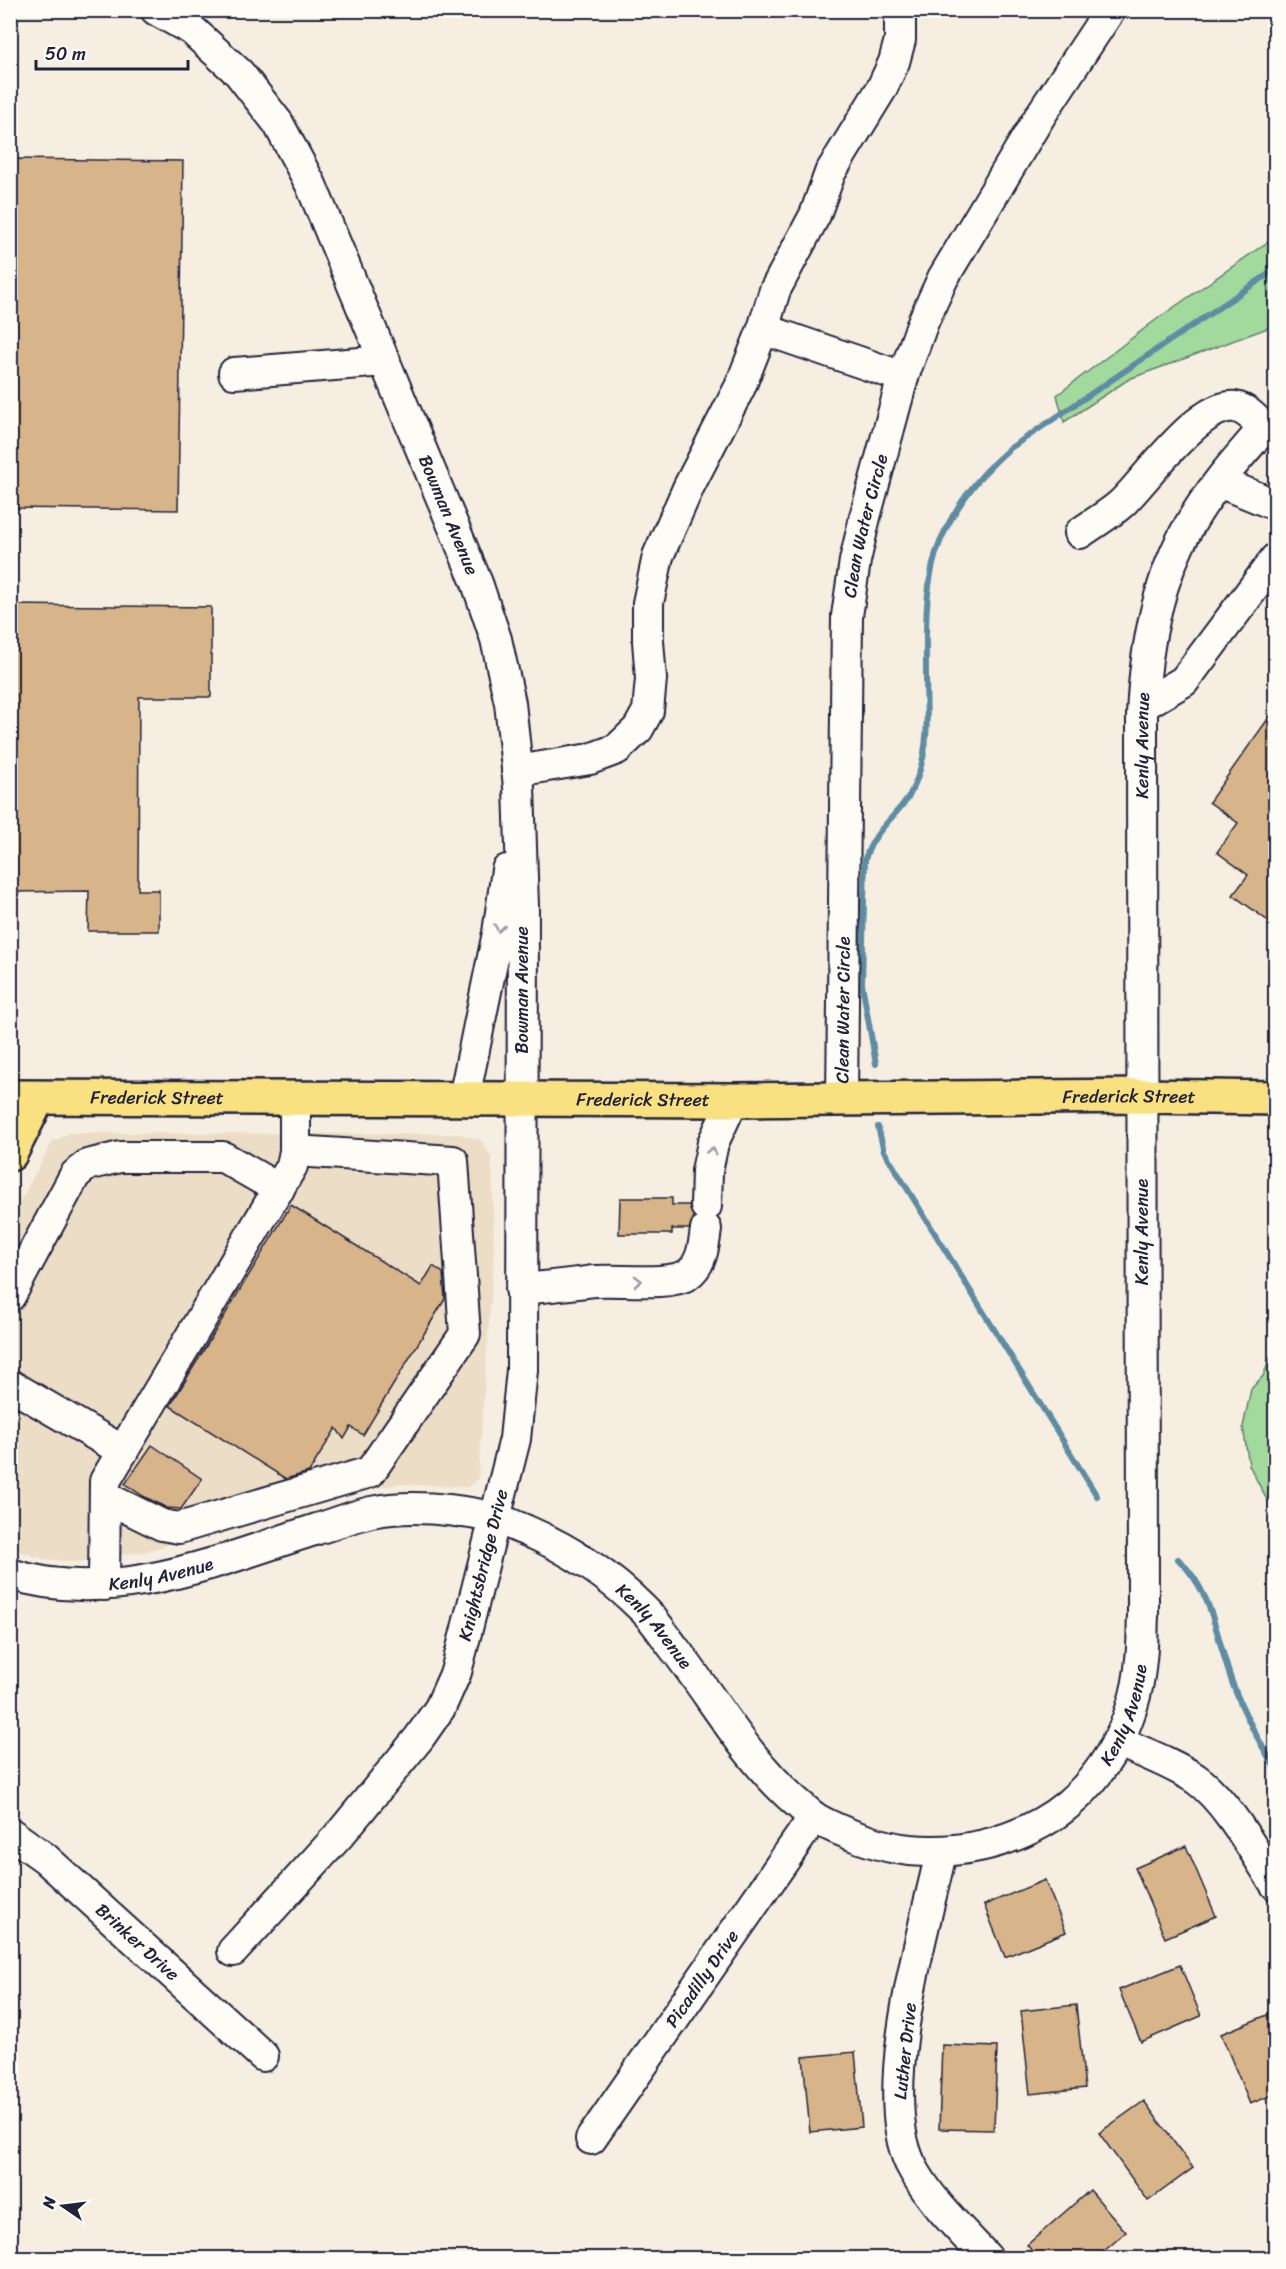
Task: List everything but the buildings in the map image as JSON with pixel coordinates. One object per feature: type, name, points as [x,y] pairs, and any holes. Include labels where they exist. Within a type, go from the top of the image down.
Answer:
[{"type":"main road","name":"Frederick Street","points":[[24,1097],[521,1100],[1142,1096],[1275,1098]]},
{"type":"main road","points":[[10,1154],[24,1097]]},
{"type":"street","name":"Bowman Avenue","points":[[156,10],[192,30],[239,73],[278,123],[311,185],[477,583],[496,639],[510,703],[518,779],[523,906],[521,1100]]},
{"type":"street","points":[[464,1098],[498,933],[518,779],[617,749],[638,729],[648,711],[651,680],[648,603],[658,556],[689,486],[740,387],[763,329],[775,290],[815,214],[830,172],[882,88],[894,62],[900,40],[900,10]]},
{"type":"street","name":"Clean Water Circle","points":[[842,1098],[847,616],[855,561],[865,517],[903,377],[922,322],[943,278],[1040,116],[1110,10]]},
{"type":"street","points":[[763,329],[903,377]]},
{"type":"street","points":[[234,373],[385,361]]},
{"type":"street","name":"Kenly Avenue","points":[[10,1574],[61,1584],[104,1585],[139,1582],[180,1573],[378,1511],[406,1508],[451,1510],[496,1518],[548,1540],[580,1558],[615,1583],[638,1604],[679,1654],[759,1763],[785,1792],[814,1817],[863,1839],[897,1848],[941,1853],[976,1847],[1014,1836],[1042,1822],[1071,1803],[1099,1774],[1118,1741],[1133,1703],[1141,1662],[1143,1616],[1143,705],[1146,657],[1156,608],[1171,565],[1189,526],[1219,482],[1264,428],[1245,410],[1232,407],[1212,411],[1192,425],[1120,504],[1080,533]]},
{"type":"street","points":[[1219,482],[1275,505]]},
{"type":"street","points":[[1143,705],[1184,681],[1275,558]]},
{"type":"street","points":[[104,1585],[105,1481],[292,1166],[295,1151],[295,1097]]},
{"type":"street","name":"Knightsbridge Drive","points":[[234,1951],[341,1833],[419,1738],[440,1708],[456,1672],[496,1518],[515,1439],[519,1411],[522,1370],[521,1100]]},
{"type":"street","points":[[521,1289],[596,1281],[669,1280],[686,1275],[696,1266],[703,1250],[707,1171],[713,1143],[733,1100]]},
{"type":"street","points":[[105,1497],[162,1525],[179,1528],[370,1472],[465,1334],[453,1161],[295,1151]]},
{"type":"street","points":[[10,1296],[75,1176],[87,1165],[120,1157],[223,1157],[279,1189]]},
{"type":"street","points":[[10,1385],[123,1451]]},
{"type":"street","points":[[370,1472],[378,1511]]},
{"type":"street","points":[[1118,1741],[1176,1767],[1198,1780],[1224,1807],[1275,1885]]},
{"type":"street","name":"Picadilly Drive","points":[[591,2139],[814,1817]]},
{"type":"street","name":"Brinker Drive","points":[[10,1833],[45,1858],[262,2056]]},
{"type":"street","name":"Luther Drive","points":[[941,1853],[913,1980],[900,2055],[899,2123],[909,2161],[923,2185],[987,2259]]},
{"type":"shaded area","points":[[69,1133],[459,1134],[480,1140],[492,1158],[494,1252],[478,1478],[468,1487],[400,1484],[340,1493],[147,1551],[77,1562],[43,1559],[11,1548],[10,1220],[52,1142]]},
{"type":"green space","points":[[1275,237],[1275,327],[1129,379],[1064,422],[1057,395],[1157,319]]},
{"type":"green space","points":[[1275,1346],[1275,1511],[1249,1465],[1243,1427],[1251,1389],[1263,1376]]},
{"type":"waterway","points":[[876,1064],[862,984],[865,859],[879,832],[909,796],[922,763],[927,727],[926,645],[929,583],[936,553],[949,524],[976,483],[1009,449],[1276,269]]},
{"type":"waterway","points":[[878,1127],[884,1151],[1097,1496]]},
{"type":"waterway","points":[[1178,1559],[1190,1572],[1207,1601],[1236,1693],[1276,1770]]}]
